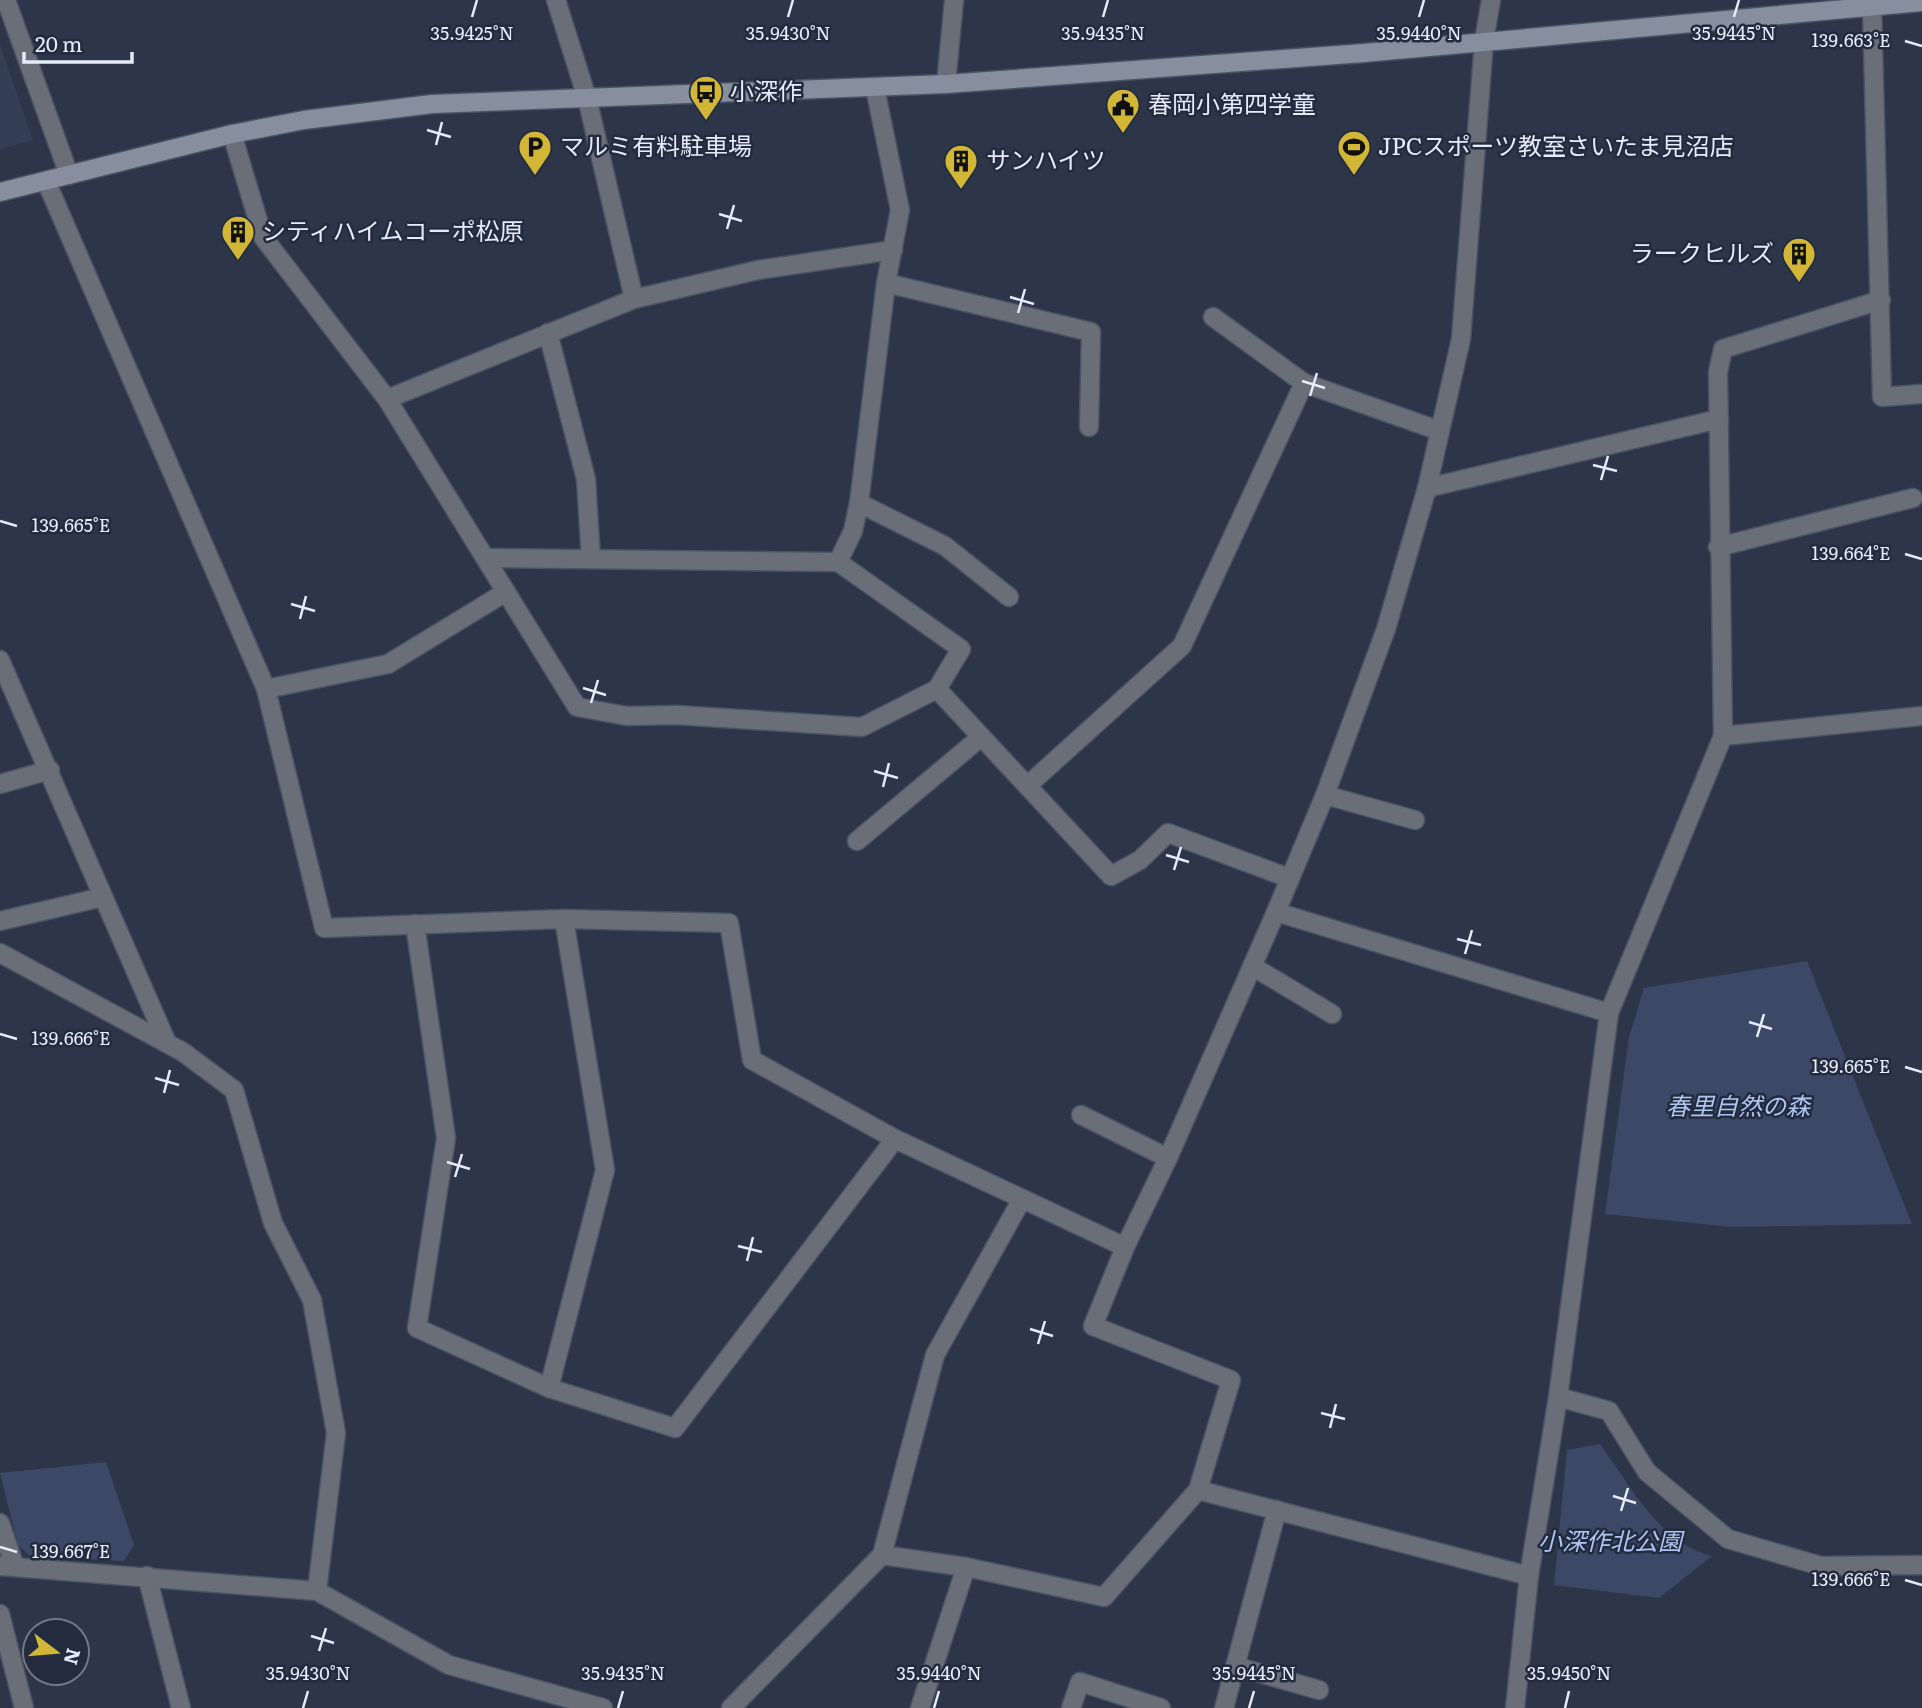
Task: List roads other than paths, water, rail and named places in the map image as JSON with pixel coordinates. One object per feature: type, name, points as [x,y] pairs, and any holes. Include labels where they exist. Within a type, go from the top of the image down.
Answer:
[{"type":"main road","points":[[0,192],[233,134],[374,110],[432,104],[946,84],[1364,53],[1922,2]]},
{"type":"street","points":[[6,0],[69,175]]},
{"type":"street","points":[[556,0],[587,98],[634,299]]},
{"type":"street","points":[[946,84],[954,0]]},
{"type":"street","points":[[883,1555],[966,1567],[1104,1597],[1198,1490],[1231,1380],[1093,1326],[1125,1247],[1168,1158],[1276,912],[1325,794],[1387,629],[1427,488],[1461,339],[1484,41],[1491,0]]},
{"type":"street","points":[[1872,6],[1882,397],[1922,394]]},
{"type":"street","points":[[838,562],[853,531],[859,503],[886,283],[900,210],[875,88]]},
{"type":"street","points":[[233,134],[263,237],[387,400],[577,707],[627,716],[677,715],[862,727],[937,690],[961,649],[838,562],[486,558]]},
{"type":"street","points":[[46,181],[266,689],[324,928],[564,919],[729,923],[752,1060],[895,1139],[1125,1247]]},
{"type":"street","points":[[387,400],[634,299],[758,270],[893,250]]},
{"type":"street","points":[[886,283],[1091,331],[1089,427]]},
{"type":"street","points":[[1515,1708],[1529,1576],[1559,1397],[1609,1013],[1723,736],[1718,547],[1718,372],[1723,349],[1881,300]]},
{"type":"street","points":[[1213,317],[1304,383],[1440,432]]},
{"type":"street","points":[[548,333],[586,479],[591,559]]},
{"type":"street","points":[[1027,786],[1182,646],[1304,383]]},
{"type":"street","points":[[1427,488],[1719,419]]},
{"type":"street","points":[[1718,547],[1913,498]]},
{"type":"street","points":[[859,503],[945,546],[1009,597]]},
{"type":"street","points":[[266,689],[388,664],[506,592]]},
{"type":"street","points":[[2,668],[50,769],[167,1043]]},
{"type":"street","points":[[937,690],[1111,876],[1140,860],[1168,833],[1289,878]]},
{"type":"street","points":[[1723,736],[1922,716]]},
{"type":"street","points":[[858,841],[981,737]]},
{"type":"street","points":[[0,784],[50,769]]},
{"type":"street","points":[[1325,794],[1415,821]]},
{"type":"street","points":[[0,921],[103,897]]},
{"type":"street","points":[[1276,912],[1609,1013]]},
{"type":"street","points":[[549,1388],[605,1170],[564,919]]},
{"type":"street","points":[[415,925],[446,1138],[417,1328],[549,1388],[675,1428],[895,1139]]},
{"type":"street","points":[[0,953],[167,1043],[234,1090],[274,1223],[312,1300],[336,1433],[317,1591]]},
{"type":"street","points":[[1252,966],[1332,1014]]},
{"type":"street","points":[[1081,1115],[1168,1158]]},
{"type":"street","points":[[733,1706],[883,1555],[935,1355],[1022,1199]]},
{"type":"street","points":[[1559,1397],[1609,1411],[1647,1472],[1728,1539],[1821,1566],[1922,1565]]},
{"type":"street","points":[[1198,1490],[1529,1576]]},
{"type":"street","points":[[1224,1708],[1277,1510]]},
{"type":"street","points":[[0,1522],[7,1566],[317,1591],[449,1665],[603,1708]]},
{"type":"street","points":[[920,1708],[966,1567]]},
{"type":"street","points":[[147,1576],[181,1708]]},
{"type":"street","points":[[0,1614],[24,1708]]},
{"type":"street","points":[[1235,1666],[1319,1690]]},
{"type":"street","points":[[1072,1708],[1080,1682],[1161,1708]]},
{"type":"street","points":[[733,1706],[755,1708]]},
{"type":"place","name":"小深作","points":[[706,122]]},
{"type":"place","name":"春岡小第四学童","points":[[1123,135]]},
{"type":"place","name":"マルミ有料駐車場","points":[[535,177]]},
{"type":"place","name":"JPCスポーツ教室さいたま見沼店","points":[[1354,177]]},
{"type":"place","name":"サンハイツ","points":[[961,191]]},
{"type":"place","name":"シティハイムコーポ松原","points":[[238,262]]},
{"type":"place","name":"ラークヒルズ","points":[[1799,284]]},
{"type":"park label","name":"春里自然の森","points":[[1738,1107]]},
{"type":"park label","name":"小深作北公園","points":[[1610,1542]]}]
